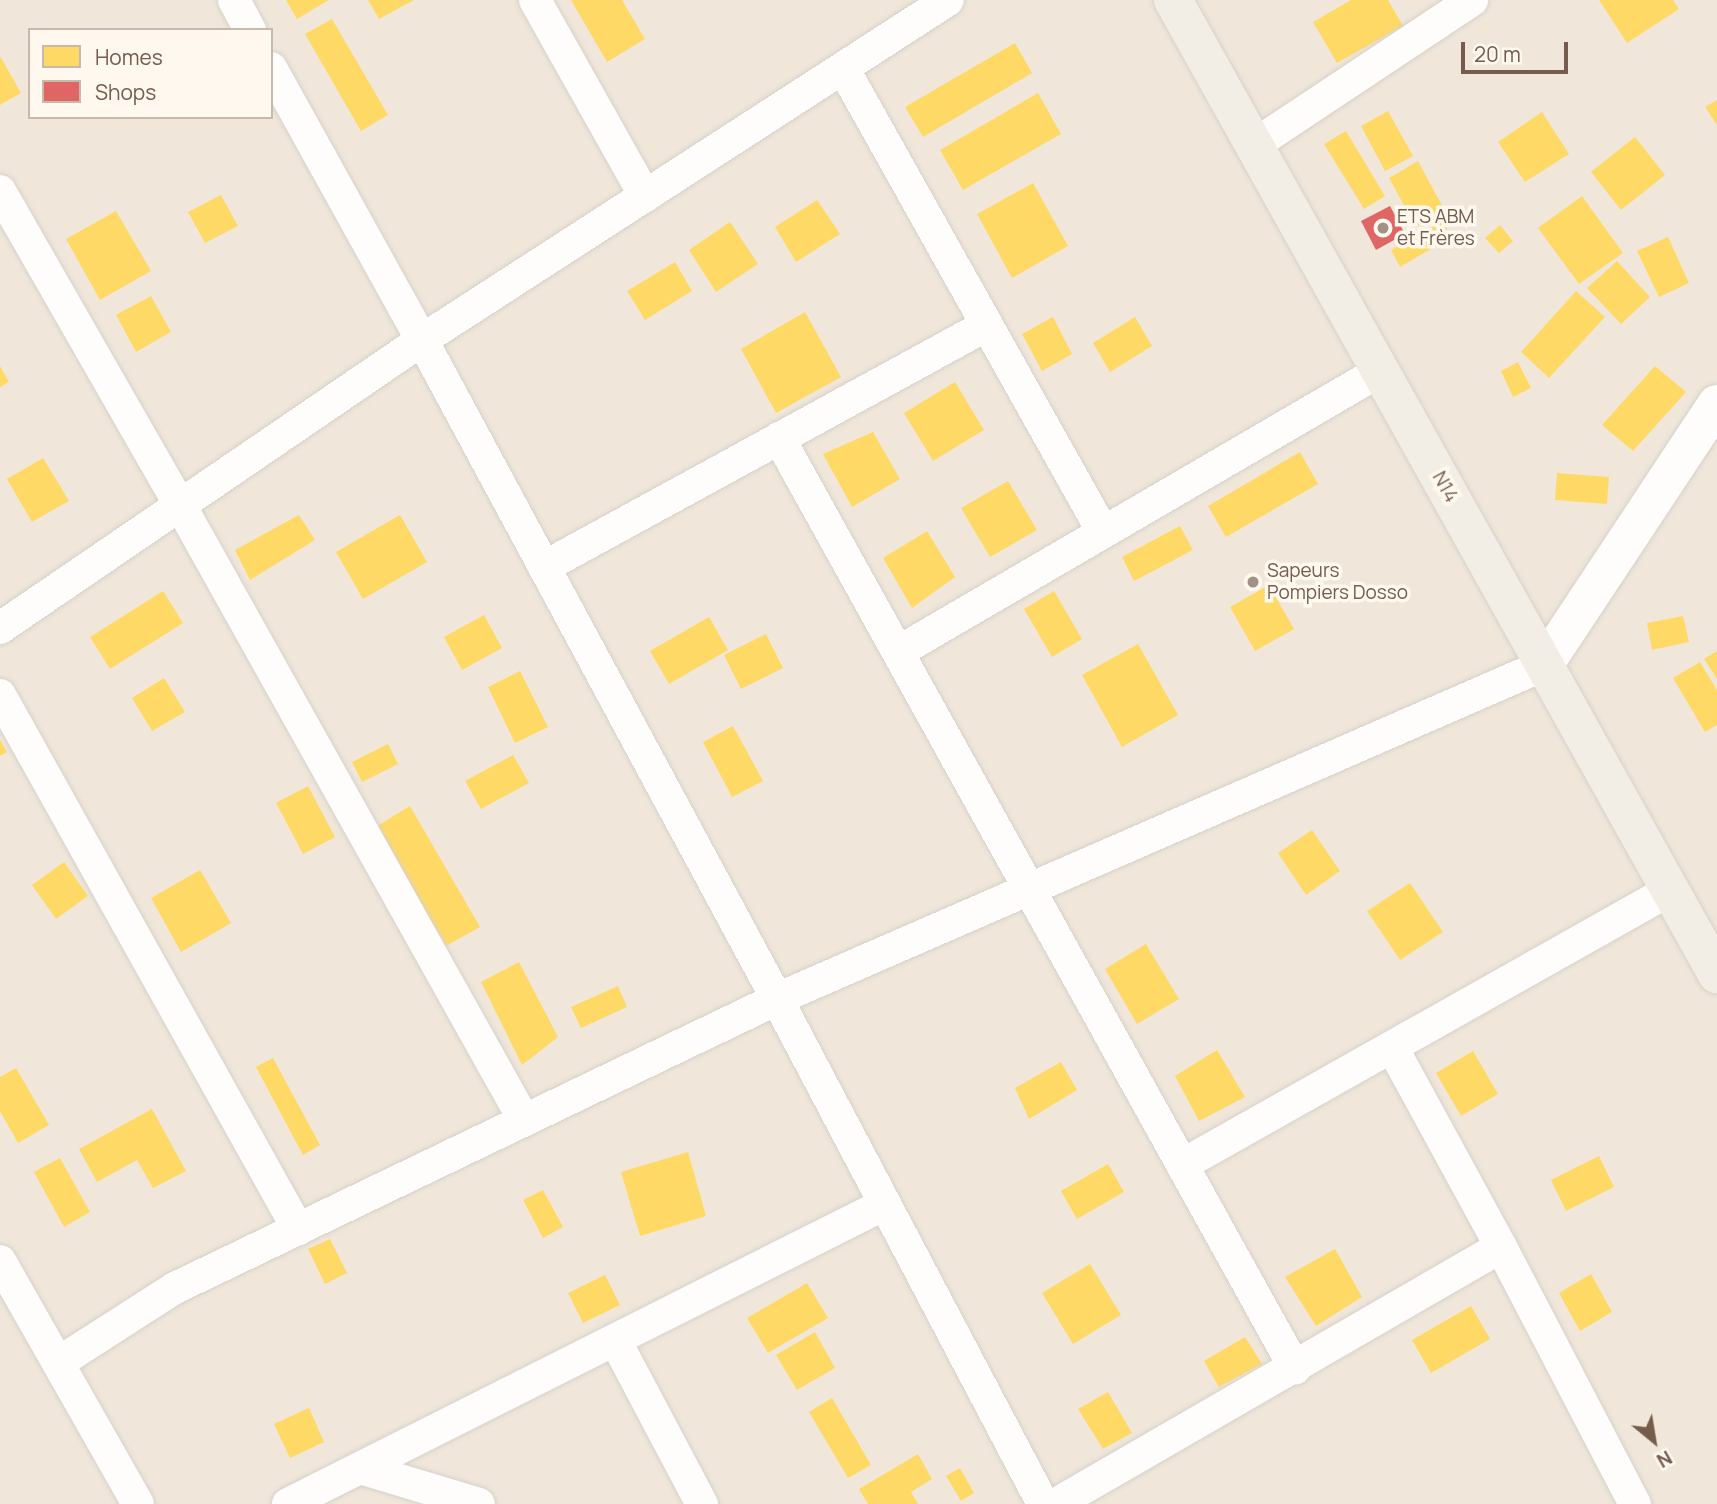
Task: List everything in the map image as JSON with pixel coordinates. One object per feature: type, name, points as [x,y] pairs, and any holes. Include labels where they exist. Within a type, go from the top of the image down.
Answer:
[{"type":"main road","name":"N14","points":[[1173,0],[1717,974]]},
{"type":"street","points":[[234,0],[249,28]]},
{"type":"street","points":[[535,0],[645,196]]},
{"type":"street","points":[[0,628],[422,340],[948,0]]},
{"type":"street","points":[[1254,145],[1472,0]]},
{"type":"street","points":[[843,68],[1103,533]]},
{"type":"street","points":[[273,72],[422,340],[777,999],[1043,1504]]},
{"type":"street","points":[[0,191],[180,505],[524,1121]]},
{"type":"street","points":[[544,566],[987,325]]},
{"type":"street","points":[[898,652],[1380,371]]},
{"type":"street","points":[[58,1363],[175,1288],[777,999],[1544,665],[1717,404]]},
{"type":"street","points":[[779,438],[1295,1368]]},
{"type":"street","points":[[0,695],[298,1229]]},
{"type":"street","points":[[1182,1165],[1670,890]]},
{"type":"street","points":[[1392,1047],[1501,1247],[1635,1504]]},
{"type":"street","points":[[288,1504],[886,1204]]},
{"type":"street","points":[[1056,1504],[1501,1247]]},
{"type":"street","points":[[0,1261],[138,1504]]},
{"type":"street","points":[[615,1340],[702,1504]]},
{"type":"street","points":[[360,1468],[479,1504]]},
{"type":"shaded area","points":[[0,0],[1717,0],[1717,1504],[0,1504]]},
{"type":"building: Homes","points":[[286,0],[329,0],[297,19]]},
{"type":"building: Homes","points":[[368,0],[414,0],[379,19]]},
{"type":"building: Homes","points":[[571,0],[622,0],[645,39],[607,62]]},
{"type":"building: Homes","points":[[1351,0],[1388,0],[1403,26],[1337,63],[1313,22]]},
{"type":"building: Homes","points":[[1599,0],[1673,0],[1679,9],[1627,43]]},
{"type":"building: Homes","points":[[332,19],[388,115],[361,131],[305,34]]},
{"type":"building: Homes","points":[[1015,43],[1032,73],[923,137],[905,107]]},
{"type":"building: Homes","points":[[0,56],[21,93],[0,105]]},
{"type":"building: Homes","points":[[1038,93],[1061,134],[963,190],[940,150]]},
{"type":"building: Homes","points":[[1717,100],[1717,125],[1705,107]]},
{"type":"building: Homes","points":[[1388,111],[1413,156],[1385,171],[1361,126]]},
{"type":"building: Homes","points":[[1542,112],[1569,154],[1525,182],[1498,142]]},
{"type":"building: Homes","points":[[1346,131],[1385,196],[1364,209],[1324,144]]},
{"type":"building: Homes","points":[[1635,137],[1665,175],[1621,210],[1591,172]]},
{"type":"building: Homes","points":[[1418,161],[1445,211],[1416,227],[1389,178]]},
{"type":"building: Homes","points":[[1033,183],[1068,246],[1012,278],[977,214]]},
{"type":"building: Homes","points":[[221,195],[238,226],[205,243],[188,212]]},
{"type":"building: Homes","points":[[1582,196],[1623,253],[1579,284],[1538,228]]},
{"type":"building: Homes","points":[[817,200],[840,234],[796,262],[775,227]]},
{"type":"building: Homes","points":[[116,211],[151,271],[100,300],[66,239]]},
{"type":"building: Homes","points":[[1442,221],[1451,237],[1400,267],[1391,250]]},
{"type":"building: Homes","points":[[730,222],[758,264],[716,292],[689,250]]},
{"type":"building: Homes","points":[[1500,225],[1513,241],[1499,253],[1485,238]]},
{"type":"building: Homes","points":[[1668,237],[1689,283],[1659,297],[1637,251]]},
{"type":"building: Homes","points":[[1617,261],[1650,297],[1621,324],[1587,288]]},
{"type":"building: Homes","points":[[675,262],[692,291],[645,320],[627,291]]},
{"type":"building: Homes","points":[[1576,291],[1605,317],[1549,378],[1521,352]]},
{"type":"building: Homes","points":[[151,296],[171,332],[136,352],[116,315]]},
{"type":"building: Homes","points":[[805,312],[841,377],[776,413],[741,349]]},
{"type":"building: Homes","points":[[1053,317],[1072,354],[1042,371],[1022,334]]},
{"type":"building: Homes","points":[[1135,317],[1152,346],[1110,372],[1093,343]]},
{"type":"building: Homes","points":[[1518,362],[1531,388],[1513,397],[1501,371]]},
{"type":"building: Homes","points":[[0,366],[9,382],[0,387]]},
{"type":"building: Homes","points":[[1655,366],[1686,392],[1633,451],[1602,425]]},
{"type":"building: Homes","points":[[955,382],[984,430],[933,461],[904,413]]},
{"type":"building: Homes","points":[[873,432],[900,479],[852,507],[823,454]]},
{"type":"building: Homes","points":[[1300,452],[1318,484],[1226,537],[1208,506]]},
{"type":"building: Homes","points":[[43,458],[69,501],[32,522],[7,479]]},
{"type":"building: Homes","points":[[1557,473],[1609,477],[1607,504],[1555,500]]},
{"type":"building: Homes","points":[[1008,481],[1037,530],[990,557],[961,508]]},
{"type":"building: Homes","points":[[299,515],[315,540],[250,580],[235,550]]},
{"type":"building: Homes","points":[[400,515],[427,562],[363,599],[336,552]]},
{"type":"building: Homes","points":[[1180,526],[1193,550],[1134,581],[1122,557]]},
{"type":"building: Homes","points":[[927,531],[955,577],[912,608],[883,558]]},
{"type":"building: Homes","points":[[1269,585],[1294,629],[1255,651],[1230,607]]},
{"type":"building: Homes","points":[[163,591],[183,623],[110,669],[90,637]]},
{"type":"building: Homes","points":[[1054,591],[1082,639],[1052,657],[1024,609]]},
{"type":"building: Homes","points":[[484,615],[502,648],[462,670],[444,637]]},
{"type":"building: Homes","points":[[1683,616],[1689,642],[1652,650],[1647,623]]},
{"type":"building: Homes","points":[[709,617],[728,650],[669,684],[650,651]]},
{"type":"building: Homes","points":[[766,634],[783,668],[741,689],[724,655]]},
{"type":"building: Homes","points":[[1138,644],[1178,715],[1122,747],[1082,675]]},
{"type":"building: Homes","points":[[1717,651],[1717,679],[1704,659]]},
{"type":"building: Homes","points":[[1700,662],[1717,690],[1717,725],[1705,732],[1673,678]]},
{"type":"building: Homes","points":[[520,671],[548,727],[515,743],[488,687]]},
{"type":"building: Homes","points":[[164,678],[185,712],[152,731],[132,698]]},
{"type":"building: Homes","points":[[733,726],[763,781],[732,797],[703,742]]},
{"type":"building: Homes","points":[[0,740],[7,752],[0,756]]},
{"type":"building: Homes","points":[[388,744],[398,764],[362,782],[352,762]]},
{"type":"building: Homes","points":[[513,755],[529,783],[481,809],[465,781]]},
{"type":"building: Homes","points":[[308,786],[335,837],[303,854],[276,803]]},
{"type":"building: Homes","points":[[410,806],[480,927],[446,946],[377,826]]},
{"type":"building: Homes","points":[[1312,830],[1340,871],[1306,895],[1278,853]]},
{"type":"building: Homes","points":[[64,862],[88,896],[56,919],[32,885]]},
{"type":"building: Homes","points":[[200,870],[231,923],[181,952],[151,898]]},
{"type":"building: Homes","points":[[1410,883],[1443,932],[1400,960],[1367,911]]},
{"type":"building: Homes","points":[[1146,944],[1179,999],[1137,1024],[1105,969]]},
{"type":"building: Homes","points":[[519,962],[558,1037],[522,1065],[481,982]]},
{"type":"building: Homes","points":[[618,986],[627,1007],[581,1028],[571,1007]]},
{"type":"building: Homes","points":[[1217,1050],[1245,1097],[1199,1121],[1175,1076]]},
{"type":"building: Homes","points":[[1473,1051],[1498,1094],[1461,1116],[1436,1073]]},
{"type":"building: Homes","points":[[273,1058],[320,1145],[303,1155],[256,1067]]},
{"type":"building: Homes","points":[[1061,1062],[1077,1090],[1029,1119],[1015,1088]]},
{"type":"building: Homes","points":[[16,1068],[49,1125],[18,1143],[0,1111],[0,1077]]},
{"type":"building: Homes","points":[[152,1109],[186,1171],[153,1188],[137,1160],[97,1182],[79,1149]]},
{"type":"building: Homes","points":[[688,1152],[706,1216],[640,1236],[621,1172]]},
{"type":"building: Homes","points":[[1599,1156],[1614,1187],[1566,1211],[1551,1180]]},
{"type":"building: Homes","points":[[60,1158],[90,1212],[64,1227],[34,1172]]},
{"type":"building: Homes","points":[[1108,1164],[1124,1192],[1077,1219],[1061,1191]]},
{"type":"building: Homes","points":[[543,1190],[563,1227],[543,1238],[523,1200]]},
{"type":"building: Homes","points":[[330,1239],[347,1273],[325,1284],[308,1249]]},
{"type":"building: Homes","points":[[1335,1249],[1362,1297],[1316,1326],[1285,1277]]},
{"type":"building: Homes","points":[[1090,1264],[1121,1315],[1073,1344],[1042,1293]]},
{"type":"building: Homes","points":[[1591,1274],[1612,1312],[1580,1331],[1559,1293]]},
{"type":"building: Homes","points":[[605,1275],[620,1305],[583,1323],[568,1293]]},
{"type":"building: Homes","points":[[807,1283],[828,1318],[768,1353],[747,1318]]},
{"type":"building: Homes","points":[[1471,1306],[1490,1339],[1431,1373],[1412,1340]]},
{"type":"building: Homes","points":[[815,1332],[835,1368],[797,1390],[776,1355]]},
{"type":"building: Homes","points":[[1245,1337],[1262,1364],[1219,1387],[1204,1361]]},
{"type":"building: Homes","points":[[1108,1392],[1132,1433],[1103,1449],[1078,1409]]},
{"type":"building: Homes","points":[[832,1398],[871,1465],[848,1478],[809,1412]]},
{"type":"building: Homes","points":[[309,1408],[324,1442],[290,1458],[274,1424]]},
{"type":"building: Homes","points":[[918,1454],[932,1479],[911,1492],[918,1504],[868,1504],[859,1489]]},
{"type":"building: Homes","points":[[960,1468],[974,1493],[961,1501],[946,1476]]},
{"type":"building: Shops","name":"ETS ABM et Frères","points":[[1390,206],[1405,234],[1376,250],[1361,221]]},
{"type":"place","name":"ETS ABM et Frères","points":[[1383,228]]},
{"type":"place","name":"Sapeurs Pompiers Dosso","points":[[1253,582]]}]
